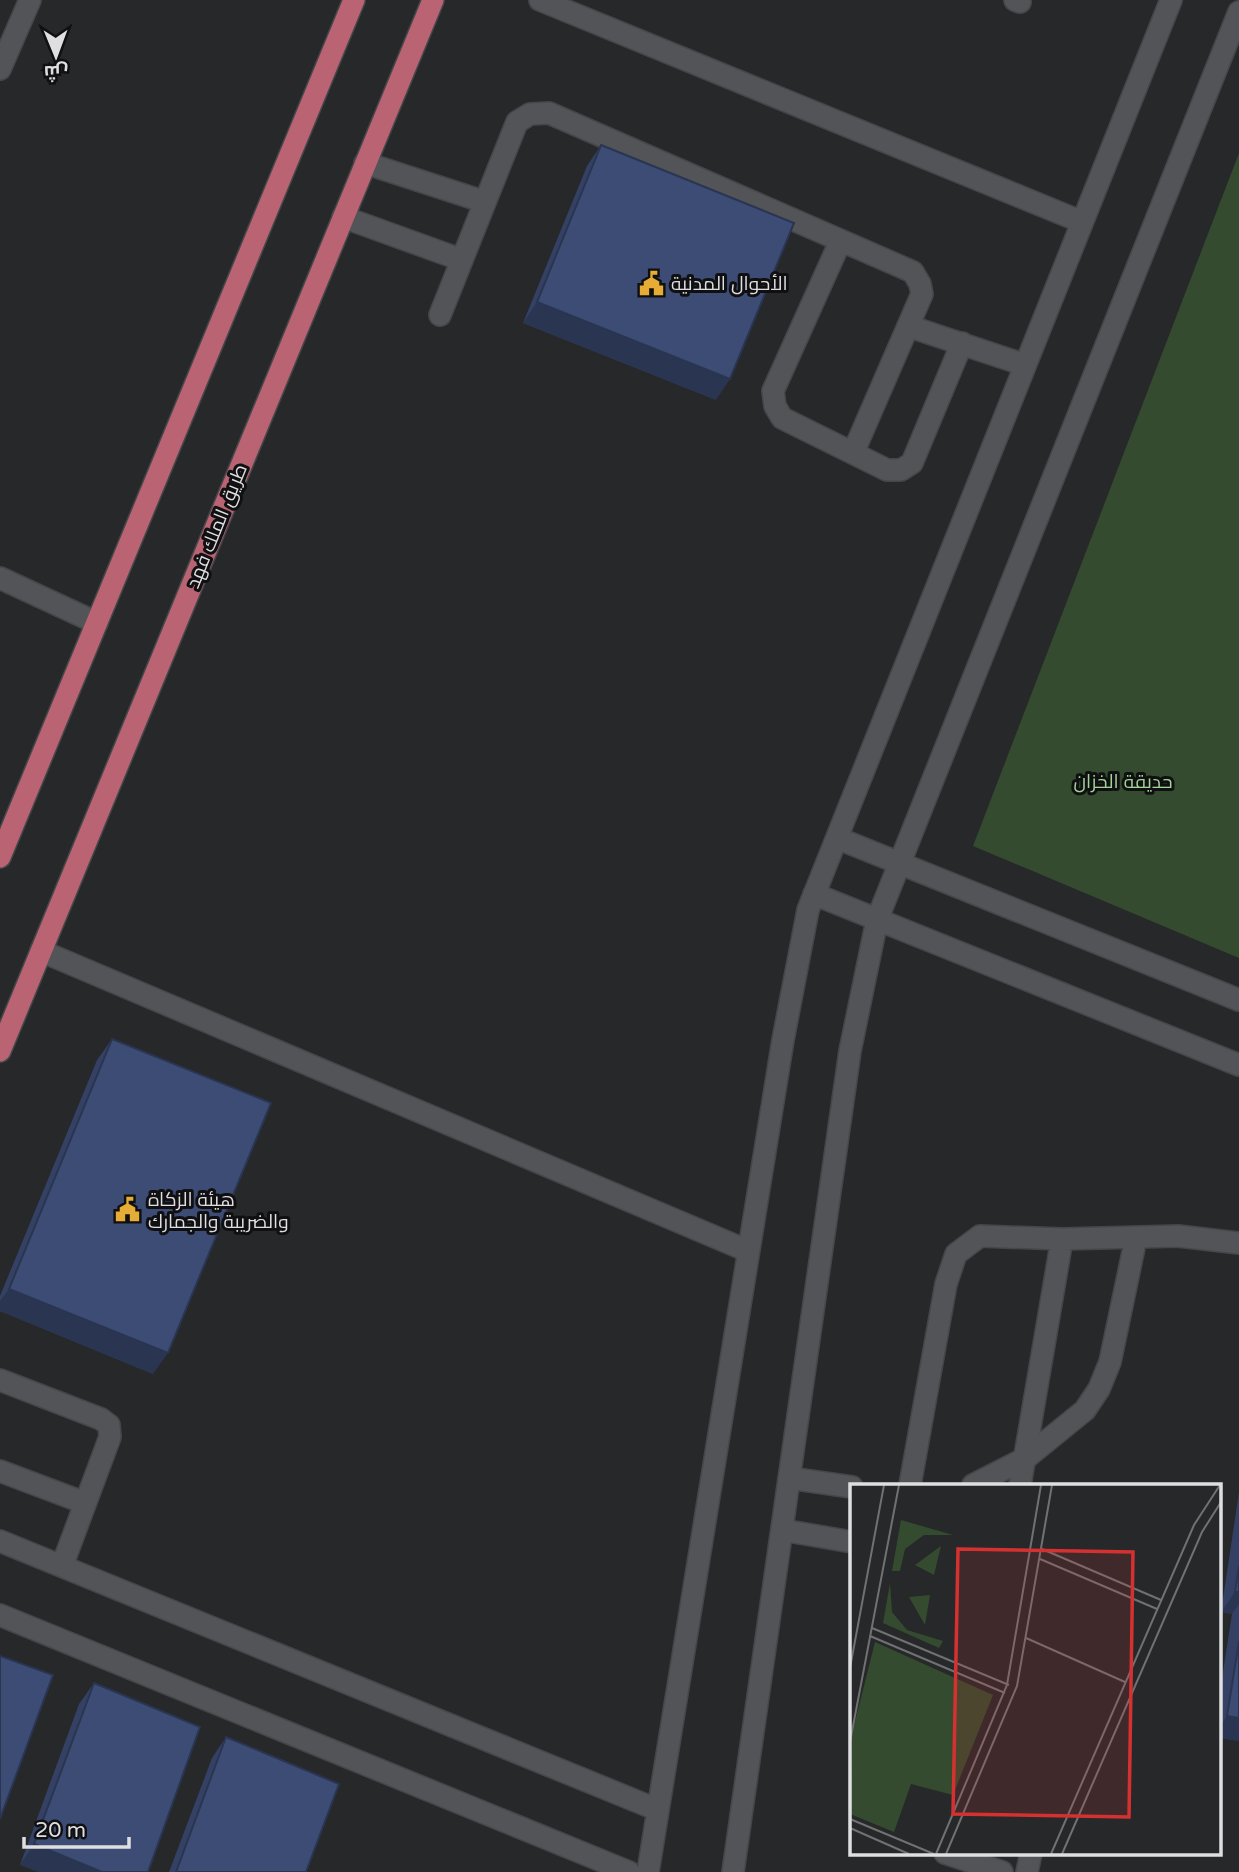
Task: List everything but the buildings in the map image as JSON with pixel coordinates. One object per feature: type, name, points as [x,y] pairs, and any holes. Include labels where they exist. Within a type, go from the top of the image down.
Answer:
[{"type":"main road","points":[[0,857],[354,0]]},
{"type":"main road","name":"طريق الملك فهد","points":[[0,1051],[433,0]]},
{"type":"street","points":[[0,69],[30,0]]},
{"type":"street","points":[[540,0],[1082,222]]},
{"type":"street","points":[[648,1872],[783,1040],[808,910],[1171,0]]},
{"type":"street","points":[[740,1870],[789,1478],[850,1051],[877,920],[1239,12]]},
{"type":"street","points":[[440,315],[517,122],[530,114],[549,113],[914,272],[922,293],[853,453]]},
{"type":"street","points":[[365,163],[485,202]]},
{"type":"street","points":[[343,217],[462,260]]},
{"type":"street","points":[[840,242],[773,391],[775,406],[782,418],[887,470],[901,470],[912,463],[962,343]]},
{"type":"street","points":[[908,326],[1025,365]]},
{"type":"street","points":[[0,578],[97,623]]},
{"type":"street","points":[[837,838],[1239,1000]]},
{"type":"street","points":[[814,894],[1239,1065]]},
{"type":"street","points":[[41,951],[748,1251]]},
{"type":"street","points":[[910,1484],[946,1284],[956,1254],[980,1236],[1062,1239],[1178,1236],[1239,1243]]},
{"type":"street","points":[[975,1484],[1026,1458],[1085,1410],[1099,1389],[1110,1362],[1136,1238]]},
{"type":"street","points":[[1020,1484],[1062,1239]]},
{"type":"street","points":[[0,1380],[102,1419],[109,1425],[110,1437],[62,1566]]},
{"type":"street","points":[[0,1471],[85,1503]]},
{"type":"street","points":[[789,1478],[850,1487]]},
{"type":"street","points":[[782,1531],[850,1542]]},
{"type":"street","points":[[0,1541],[658,1810]]},
{"type":"street","points":[[0,1615],[629,1872]]},
{"type":"street","points":[[949,1854],[1002,1872]]},
{"type":"street","points":[[1027,1872],[1031,1854]]},
{"type":"green space","name":"حديقة الخزان","points":[[1239,153],[1239,958],[973,846]]},
{"type":"place","name":"الأحوال المدنية","points":[[651,283]]},
{"type":"place","name":"هيئة الزكاة والضريبة والجمارك","points":[[128,1210]]}]
